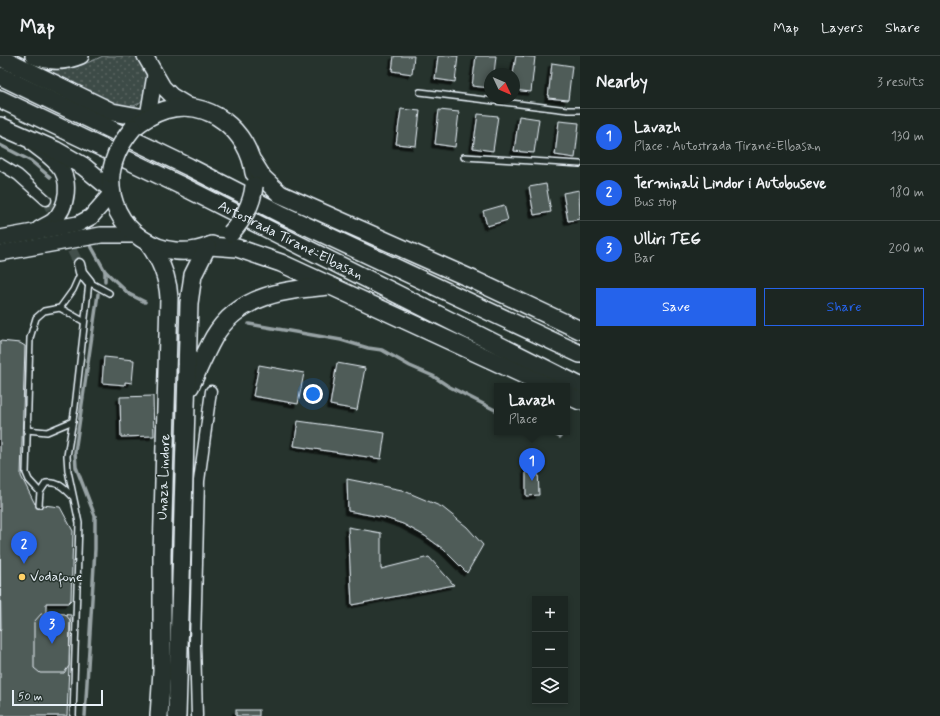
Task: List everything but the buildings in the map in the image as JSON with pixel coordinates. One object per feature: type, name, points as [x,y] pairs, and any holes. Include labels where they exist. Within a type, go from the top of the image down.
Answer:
[{"type":"highway","points":[[0,57],[112,112],[142,121]]},
{"type":"highway","name":"Autostrada Tiranë-Elbasan","points":[[0,76],[182,163],[283,215],[580,354]]},
{"type":"highway","name":"Autostrada Tiranë-Elbasan","points":[[0,98],[182,186],[549,383]]},
{"type":"highway","points":[[111,186],[113,161],[120,143],[142,121],[166,109],[192,108],[215,115],[228,124],[239,135],[263,178],[280,194],[476,281],[580,330]]},
{"type":"highway","points":[[0,126],[28,140],[55,150],[83,166],[111,186]]},
{"type":"highway","points":[[209,247],[231,233],[241,222],[249,208],[254,186],[253,162]]},
{"type":"highway","name":"Unaza Lindore","points":[[111,186],[119,214],[157,256],[165,272],[169,298],[162,555],[162,671],[159,716]]},
{"type":"highway","points":[[142,239],[166,250],[185,252],[209,247],[247,250],[332,285],[542,383]]},
{"type":"highway","name":"Unaza Lindore","points":[[177,716],[190,289],[193,275],[209,247]]},
{"type":"highway","points":[[187,392],[214,336],[230,317],[248,304],[265,296],[287,290],[332,285]]},
{"type":"main road","points":[[33,56],[42,60],[58,62],[82,56]]},
{"type":"main road","points":[[145,56],[155,75],[172,96],[192,108]]},
{"type":"main road","points":[[142,121],[155,75]]},
{"type":"main road","points":[[28,140],[58,164],[64,176],[66,190],[62,209],[53,220],[35,232]]},
{"type":"main road","points":[[0,238],[78,224],[91,217],[111,186]]},
{"type":"main road","points":[[0,253],[101,235],[142,239]]},
{"type":"street","points":[[0,164],[18,175],[46,200]]},
{"type":"street","points":[[80,268],[89,282]]},
{"type":"street","points":[[197,716],[195,644],[199,481],[211,391]]},
{"type":"lane","points":[[420,92],[568,110],[580,110]]},
{"type":"lane","points":[[464,157],[580,164]]},
{"type":"lane","points":[[60,308],[73,290],[80,268]]},
{"type":"lane","points":[[74,716],[79,523],[68,471],[67,456],[73,421],[89,282],[108,293]]},
{"type":"lane","points":[[40,492],[29,480],[26,473],[26,430],[30,338],[32,326],[36,318],[44,311],[60,308],[84,321]]},
{"type":"lane","points":[[26,430],[47,432],[73,421]]},
{"type":"lane","points":[[39,505],[40,492],[46,483],[54,482],[63,487],[73,497]]},
{"type":"lane","points":[[153,716],[162,671]]},
{"type":"shaded area","points":[[103,56],[135,56],[141,63],[146,72],[148,81],[144,98],[138,104],[129,107],[117,107],[39,69],[64,69],[88,63]]},
{"type":"waterway","points":[[0,145],[31,161],[50,177]]},
{"type":"waterway","points":[[90,244],[105,271],[129,294],[145,302]]},
{"type":"waterway","points":[[105,271],[105,281]]},
{"type":"waterway","points":[[85,716],[95,549],[95,516],[76,467],[75,452],[98,294]]},
{"type":"waterway","points":[[249,324],[341,340],[368,348],[382,350],[494,409]]},
{"type":"waterway","points":[[556,435],[560,437]]},
{"type":"tunnel","points":[[46,200],[58,223]]},
{"type":"tunnel","points":[[65,237],[79,264]]},
{"type":"place","name":"Lavazh","points":[[532,481]]},
{"type":"place","name":"Terminali Lindor i Autobuseve","points":[[24,564]]},
{"type":"place","name":"Vodafone","points":[[22,577]]},
{"type":"place","name":"Ulliri TEG","points":[[52,644]]}]
